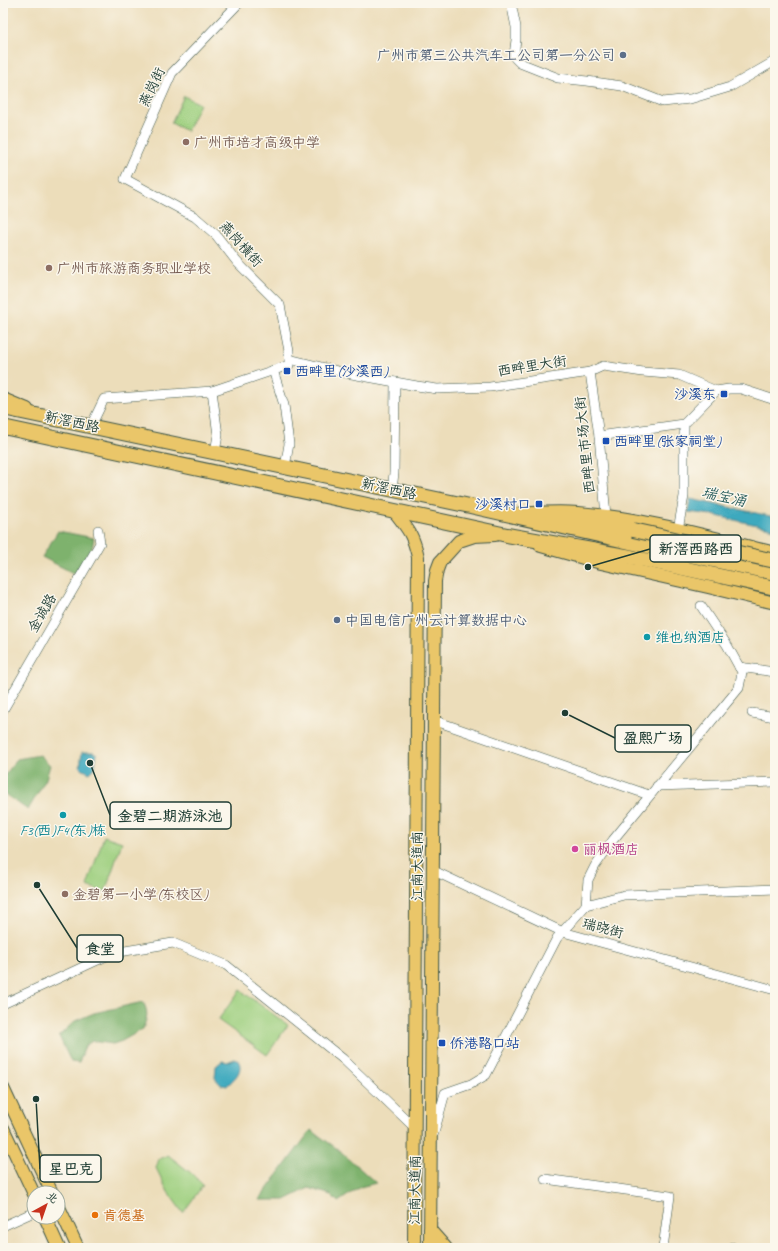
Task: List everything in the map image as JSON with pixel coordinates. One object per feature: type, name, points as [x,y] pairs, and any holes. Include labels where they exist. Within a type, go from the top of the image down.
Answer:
[{"type":"highway","name":"新滘西路","points":[[3,408],[507,514],[775,573]]},
{"type":"highway","name":"新滘西路","points":[[3,427],[507,535],[631,557],[775,588]]},
{"type":"highway","points":[[507,514],[565,518],[633,530],[775,561]]},
{"type":"main road","points":[[3,399],[39,415]]},
{"type":"main road","name":"江南大道南","points":[[394,511],[411,533],[418,556],[414,1248]]},
{"type":"main road","points":[[507,514],[554,512],[606,516],[678,530],[775,553]]},
{"type":"main road","name":"江南大道南","points":[[430,1248],[434,581],[437,570],[443,558],[459,541],[474,536],[507,535],[586,559],[708,586],[775,603]]},
{"type":"main road","points":[[3,1088],[48,1185]]},
{"type":"main road","points":[[3,1128],[30,1185]]},
{"type":"main road","points":[[66,1222],[78,1248]]},
{"type":"main road","points":[[49,1225],[59,1248]]},
{"type":"main road","points":[[430,1230],[446,1248]]},
{"type":"street","name":"燕岗街","points":[[124,179],[172,73],[238,3]]},
{"type":"street","points":[[511,3],[516,27],[515,58],[520,63],[558,78],[622,86],[663,102],[690,99],[730,87],[775,61]]},
{"type":"street","name":"燕岗横街","points":[[124,179],[195,217],[216,235],[237,262],[280,305],[289,352],[289,362]]},
{"type":"street","points":[[91,426],[104,399],[212,391],[273,370],[289,362]]},
{"type":"street","name":"西畔里大街","points":[[289,362],[437,389],[490,387],[590,372],[603,366],[643,372],[679,375],[716,391]]},
{"type":"street","points":[[273,370],[284,405],[289,444],[285,467]]},
{"type":"street","name":"西畔里市场大街","points":[[590,372],[599,436],[606,516]]},
{"type":"street","points":[[392,490],[394,473],[395,382]]},
{"type":"street","points":[[599,436],[684,424],[716,391],[741,388],[775,400]]},
{"type":"street","points":[[212,391],[218,435],[215,452]]},
{"type":"street","points":[[678,530],[684,496],[684,424]]},
{"type":"street","name":"金诚路","points":[[3,710],[100,543],[98,530]]},
{"type":"street","points":[[586,905],[588,880],[595,866],[613,840],[739,688],[742,672],[727,645],[701,606]]},
{"type":"street","points":[[739,667],[775,672]]},
{"type":"street","points":[[752,713],[775,717]]},
{"type":"street","points":[[433,720],[649,795]]},
{"type":"street","points":[[657,786],[775,782]]},
{"type":"street","name":"瑞晓街","points":[[432,870],[563,932],[775,990]]},
{"type":"street","points":[[431,1140],[445,1093],[471,1084],[486,1074],[557,938],[586,905],[624,895],[775,889]]},
{"type":"street","points":[[3,1004],[113,953],[173,943],[226,965],[343,1059],[415,1128]]},
{"type":"street","points":[[545,1179],[670,1196],[663,1248]]},
{"type":"street","points":[[3,1226],[26,1216]]},
{"type":"green space","points":[[184,96],[200,104],[187,131],[171,123]]},
{"type":"green space","points":[[58,531],[94,538],[92,549],[75,574],[42,557]]},
{"type":"green space","points":[[40,755],[50,765],[46,779],[28,810],[3,793],[3,778],[17,759]]},
{"type":"green space","points":[[104,836],[122,842],[105,892],[87,886]]},
{"type":"green space","points":[[240,990],[288,1025],[267,1055],[218,1020]]},
{"type":"green space","points":[[143,1002],[147,1015],[143,1029],[122,1041],[113,1044],[92,1041],[85,1046],[79,1063],[71,1062],[59,1036],[75,1021],[94,1013]]},
{"type":"green space","points":[[311,1130],[339,1150],[376,1183],[360,1187],[338,1202],[331,1195],[309,1188],[285,1200],[259,1200]]},
{"type":"green space","points":[[168,1155],[191,1173],[203,1185],[183,1213],[168,1192],[156,1168],[159,1159]]},
{"type":"water","points":[[690,499],[775,517],[775,529],[712,515],[688,512]]},
{"type":"water","points":[[82,752],[93,752],[97,754],[94,769],[90,773],[80,767]]},
{"type":"water","points":[[234,1059],[239,1061],[239,1072],[227,1086],[221,1085],[215,1078],[216,1066],[222,1061],[227,1062]]},
{"type":"place","name":"广州市第三公共汽车工公司第一分公司","points":[[623,55]]},
{"type":"place","name":"广州市培才高级中学","points":[[186,142]]},
{"type":"place","name":"广州市旅游商务职业学校","points":[[49,268]]},
{"type":"place","name":"西畔里(沙溪西)","points":[[287,371]]},
{"type":"place","name":"沙溪东","points":[[724,394]]},
{"type":"place","name":"西畔里(张家祠堂)","points":[[606,441]]},
{"type":"place","name":"沙溪村口","points":[[539,504]]},
{"type":"place","name":"新滘西路西","points":[[588,567]]},
{"type":"place","name":"中国电信广州云计算数据中心","points":[[337,620]]},
{"type":"place","name":"维也纳酒店","points":[[647,637]]},
{"type":"place","name":"盈熙广场","points":[[565,713]]},
{"type":"place","name":"金碧二期游泳池","points":[[90,763]]},
{"type":"place","name":"F3(西)F4(东)栋","points":[[63,815]]},
{"type":"place","name":"丽枫酒店","points":[[575,849]]},
{"type":"place","name":"食堂","points":[[37,885]]},
{"type":"place","name":"金碧第一小学(东校区)","points":[[65,894]]},
{"type":"place","name":"侨港路口站","points":[[442,1043]]},
{"type":"place","name":"星巴克","points":[[36,1099]]},
{"type":"place","name":"肯德基","points":[[95,1215]]},
{"type":"water label","name":"瑞宝涌","points":[[724,497]]}]
